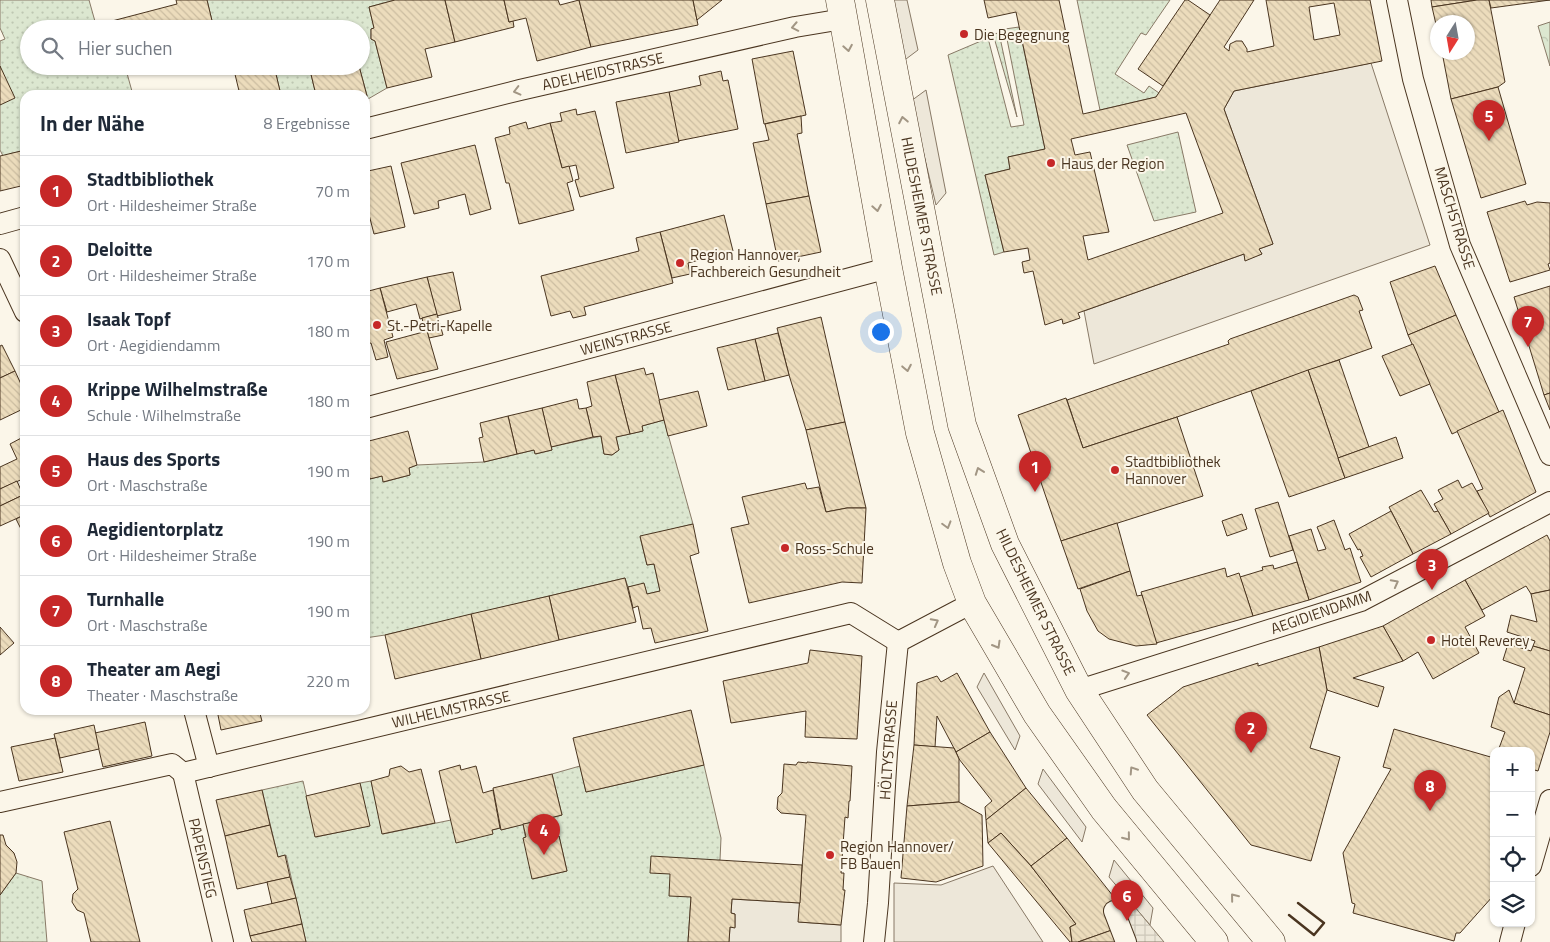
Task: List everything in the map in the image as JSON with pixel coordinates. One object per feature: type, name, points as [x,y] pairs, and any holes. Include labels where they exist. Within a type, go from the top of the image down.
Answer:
[{"type":"main road","name":"HILDESHEIMER STRASSE","points":[[880,0],[962,425],[1005,544],[1079,690],[1146,790],[1271,942]]},
{"type":"main road","points":[[842,9],[888,268],[920,433],[957,563],[972,603],[1036,714],[1099,801],[1214,942]]},
{"type":"street","name":"MASCHSTRASSE","points":[[1397,0],[1414,79],[1460,245],[1550,455]]},
{"type":"street","name":"ADELHEIDSTRASSE","points":[[370,128],[520,90],[795,27],[842,9]]},
{"type":"street","points":[[0,224],[20,218]]},
{"type":"street","points":[[0,259],[20,301]]},
{"type":"street","name":"WEINSTRASSE","points":[[370,407],[888,268]]},
{"type":"street","name":"AEGIDIENDAMM","points":[[1079,690],[1361,601],[1550,502]]},
{"type":"street","points":[[898,642],[972,603]]},
{"type":"street","name":"WILHELMSTRASSE","points":[[183,773],[851,613],[898,642]]},
{"type":"street","name":"HÖLTYSTRASSE","points":[[874,942],[879,893],[887,752],[898,642]]},
{"type":"street","points":[[195,715],[209,767]]},
{"type":"street","points":[[0,802],[172,764],[183,773]]},
{"type":"street","name":"PAPENSTIEG","points":[[183,773],[223,942]]},
{"type":"street","points":[[1535,852],[1550,800]]},
{"type":"street","points":[[1114,912],[1126,942]]},
{"type":"street","points":[[1510,942],[1514,927]]},
{"type":"green space","points":[[0,0],[89,0],[95,20],[20,20],[20,75],[127,75],[132,90],[20,90],[20,151],[3,156],[0,150],[0,41],[5,39],[0,28]]},
{"type":"green space","points":[[207,0],[395,0],[369,7],[374,28],[371,29],[371,39],[375,41],[387,88],[370,98],[370,90],[366,90],[361,75],[370,75],[370,20],[212,20]]},
{"type":"green space","points":[[1077,0],[1170,0],[1146,35],[1141,33],[1115,74],[1144,93],[1149,86],[1159,93],[1156,97],[1100,110]]},
{"type":"green space","points":[[1550,22],[1550,66],[1538,26]]},
{"type":"green space","points":[[1019,27],[1045,149],[1008,157],[1010,169],[985,175],[1004,252],[994,255],[948,55],[988,38],[1011,127],[1024,125],[1005,29]]},
{"type":"green space","points":[[999,33],[1017,117],[993,34]]},
{"type":"green space","points":[[276,75],[311,75],[315,90],[280,90]]},
{"type":"green space","points":[[1178,132],[1196,212],[1154,221],[1127,145]]},
{"type":"green space","points":[[664,420],[693,524],[640,537],[647,565],[654,564],[660,591],[647,594],[644,584],[628,587],[625,578],[370,637],[370,479],[382,476],[384,482],[410,475],[409,468],[417,465],[484,462],[534,450],[536,454],[552,450],[551,447],[601,436],[604,454],[612,455],[619,450],[616,437],[643,431],[642,426]]},
{"type":"green space","points":[[704,765],[721,838],[720,860],[670,874],[691,897],[688,942],[306,942],[286,855],[278,857],[262,790],[303,781],[316,837],[369,826],[360,783],[371,781],[383,834],[451,820],[492,830],[500,828],[501,830],[523,824],[533,879],[567,871],[559,836],[553,837],[552,832],[547,833],[544,820],[562,815],[552,774],[580,766],[586,792]]},
{"type":"green space","points":[[16,873],[42,881],[47,942],[0,942],[0,895]]},
{"type":"shaded area","points":[[887,0],[907,0],[918,50],[902,62]]},
{"type":"shaded area","points":[[1371,63],[1430,245],[1094,364],[1084,311],[1244,254],[1245,260],[1262,254],[1259,249],[1273,244],[1224,109],[1234,91]]},
{"type":"shaded area","points":[[926,90],[946,193],[936,205],[911,101]]},
{"type":"shaded area","points":[[984,673],[1020,736],[1015,750],[977,687]]},
{"type":"shaded area","points":[[1043,769],[1086,827],[1082,842],[1038,784]]},
{"type":"shaded area","points":[[1114,860],[1153,908],[1150,925],[1109,877]]},
{"type":"shaded area","points":[[993,866],[1043,942],[894,942],[894,883],[941,885]]},
{"type":"shaded area","points":[[732,899],[800,903],[799,922],[841,925],[841,942],[729,942],[730,927],[735,927],[735,914],[731,913]]},
{"type":"shaded area","points":[[1129,900],[1164,942],[1116,942],[1121,906]]},
{"type":"building","points":[[176,0],[207,0],[212,20],[116,20],[177,4]]},
{"type":"building","points":[[395,0],[445,0],[455,42],[425,49],[432,77],[387,88],[375,41],[371,39],[371,29],[374,28],[369,7]]},
{"type":"building","points":[[445,0],[504,0],[509,22],[513,21],[514,27],[455,42]]},
{"type":"building","points":[[504,0],[558,0],[560,5],[579,0],[591,47],[537,61],[526,18],[509,22]]},
{"type":"building","points":[[579,0],[693,0],[698,25],[591,47]]},
{"type":"building","points":[[693,0],[722,0],[697,20]]},
{"type":"building","name":"Haus der Region","points":[[984,0],[1059,0],[1083,114],[1156,97],[1220,0],[1254,0],[1224,47],[1229,51],[1230,44],[1242,41],[1247,52],[1274,46],[1266,0],[1370,0],[1382,61],[1234,91],[1224,109],[1273,244],[1259,249],[1262,254],[1245,261],[1244,254],[1078,313],[1080,318],[1063,324],[1062,319],[1045,325],[1033,271],[1024,273],[1022,262],[1030,260],[1028,248],[1004,252],[985,175],[1010,169],[1008,157],[1045,149],[1016,12],[988,18]],"holes":[[[1334,3],[1340,35],[1314,40],[1309,7]],[[1186,113],[1223,213],[1088,260],[1083,236],[1109,232],[1090,152],[1075,155],[1071,139]]]},
{"type":"building","points":[[1185,0],[1188,0],[1210,15],[1163,86],[1138,69]]},
{"type":"building","points":[[1431,0],[1477,0],[1432,7]]},
{"type":"building","points":[[1489,0],[1505,82],[1498,87],[1451,99],[1444,60],[1475,60],[1475,15],[1434,15],[1432,7]]},
{"type":"building","points":[[1489,0],[1550,0],[1491,8]]},
{"type":"building","points":[[793,51],[806,115],[764,124],[752,59]]},
{"type":"building","points":[[0,66],[15,98],[0,105]]},
{"type":"building","points":[[721,71],[723,81],[728,80],[738,129],[678,141],[669,92],[701,85],[699,76]]},
{"type":"building","points":[[235,75],[276,75],[280,90],[239,90]]},
{"type":"building","points":[[311,75],[361,75],[365,90],[315,90]]},
{"type":"building","points":[[1498,87],[1526,184],[1481,198],[1451,99]]},
{"type":"building","points":[[669,92],[679,142],[626,153],[616,102]]},
{"type":"building","points":[[576,109],[577,115],[595,111],[614,188],[580,197],[575,180],[579,179],[576,165],[562,168],[550,123],[562,121],[560,113]]},
{"type":"building","points":[[801,116],[802,133],[797,134],[809,196],[766,204],[753,143],[769,140],[765,124]]},
{"type":"building","points":[[526,122],[528,129],[550,123],[562,168],[569,166],[573,181],[567,183],[574,210],[519,224],[509,183],[506,183],[495,138],[510,134],[509,127]]},
{"type":"building","points":[[475,145],[491,209],[470,215],[465,194],[438,201],[439,208],[414,214],[401,163]]},
{"type":"building","points":[[20,151],[20,186],[0,191],[0,156]]},
{"type":"building","points":[[391,166],[405,227],[374,234],[370,218],[370,171]]},
{"type":"building","points":[[809,196],[821,252],[778,261],[766,204]]},
{"type":"building","points":[[1525,201],[1527,205],[1537,202],[1550,203],[1550,263],[1548,264],[1550,270],[1510,282],[1487,212]]},
{"type":"building","points":[[724,215],[733,251],[688,263],[690,274],[672,278],[660,232]]},
{"type":"building","points":[[660,232],[673,283],[584,307],[586,315],[573,318],[570,311],[551,316],[541,276],[639,251],[636,238]]},
{"type":"building","points":[[1435,266],[1456,315],[1408,335],[1390,282]]},
{"type":"building","points":[[453,272],[461,310],[437,316],[427,277]]},
{"type":"building","points":[[427,277],[437,314],[420,319],[416,304],[387,312],[380,288]]},
{"type":"building","points":[[1550,286],[1550,393],[1544,395],[1514,297]]},
{"type":"building","name":"St.-Petri-Kapelle","points":[[380,288],[393,337],[384,340],[388,357],[376,360],[370,343],[370,291]]},
{"type":"building","points":[[1354,295],[1358,297],[1363,310],[1359,311],[1372,348],[1083,448],[1067,400],[1229,344],[1228,341],[1230,339]]},
{"type":"building","points":[[437,314],[443,335],[429,338],[422,318]]},
{"type":"building","points":[[1456,315],[1499,412],[1452,434],[1408,335]]},
{"type":"building","points":[[821,317],[845,422],[806,430],[777,328]]},
{"type":"building","points":[[427,331],[438,369],[397,379],[386,342]]},
{"type":"building","points":[[778,333],[789,375],[765,381],[755,339]]},
{"type":"building","points":[[755,339],[765,381],[728,390],[717,348]]},
{"type":"building","points":[[1413,344],[1430,384],[1400,396],[1382,356]]},
{"type":"building","points":[[2,345],[15,371],[0,378],[0,346]]},
{"type":"building","points":[[1339,360],[1369,447],[1338,458],[1308,370]]},
{"type":"building","points":[[644,368],[646,375],[653,373],[664,420],[642,426],[643,431],[630,434],[615,375]]},
{"type":"building","points":[[1308,370],[1345,478],[1289,497],[1251,391]]},
{"type":"building","points":[[15,371],[20,382],[20,410],[0,420],[0,378]]},
{"type":"building","points":[[615,375],[630,434],[616,437],[619,450],[612,455],[604,454],[601,436],[593,437],[586,408],[592,406],[587,382]]},
{"type":"building","points":[[698,391],[707,426],[668,436],[659,400]]},
{"type":"building","points":[[1550,393],[1550,410],[1544,395]]},
{"type":"building","points":[[1066,398],[1083,448],[1177,417],[1203,496],[1061,541],[1018,415]]},
{"type":"building","points":[[577,399],[579,409],[586,408],[593,437],[551,447],[542,408]]},
{"type":"building","points":[[542,408],[552,450],[535,454],[534,450],[517,454],[508,416]]},
{"type":"building","points":[[1503,410],[1536,492],[1490,517],[1477,491],[1483,489],[1457,431]]},
{"type":"building","points":[[508,416],[517,454],[484,462],[479,438],[483,437],[480,423]]},
{"type":"building","points":[[845,422],[866,508],[847,508],[826,512],[806,430]]},
{"type":"building","points":[[408,431],[417,465],[409,468],[410,475],[383,482],[382,476],[370,479],[370,441]]},
{"type":"building","points":[[1396,437],[1403,458],[1345,478],[1338,458]]},
{"type":"building","points":[[20,439],[20,480],[0,489],[0,467],[17,459],[10,444]]},
{"type":"building","points":[[1458,480],[1462,488],[1472,483],[1489,513],[1451,534],[1434,504],[1443,499],[1438,490]]},
{"type":"building","points":[[17,481],[20,488],[20,496],[0,506],[0,489]]},
{"type":"building","name":"Ross-Schule","points":[[805,483],[807,489],[819,487],[826,512],[847,508],[866,508],[862,583],[842,582],[749,603],[731,528],[749,524],[742,497]]},
{"type":"building","points":[[1421,490],[1434,512],[1438,511],[1451,534],[1413,554],[1389,507]]},
{"type":"building","points":[[20,496],[20,517],[0,526],[0,506]]},
{"type":"building","points":[[1278,502],[1293,550],[1270,557],[1255,509]]},
{"type":"building","points":[[1391,511],[1413,554],[1371,577],[1360,557],[1363,556],[1360,549],[1358,550],[1349,534]]},
{"type":"building","points":[[1242,514],[1247,529],[1227,536],[1222,521]]},
{"type":"building","points":[[20,517],[20,527],[16,519]]},
{"type":"building","points":[[1334,520],[1345,550],[1350,548],[1361,582],[1309,600],[1289,536],[1311,529],[1318,551],[1326,549],[1317,527]]},
{"type":"building","points":[[1117,523],[1130,571],[1078,589],[1061,541]]},
{"type":"building","points":[[693,524],[699,553],[690,556],[708,631],[655,643],[651,628],[643,629],[638,606],[633,608],[628,587],[644,583],[647,594],[660,591],[654,564],[647,565],[640,536]]},
{"type":"building","points":[[1547,535],[1550,541],[1550,590],[1531,594],[1526,586],[1482,610],[1465,580]]},
{"type":"building","points":[[1297,562],[1309,600],[1253,616],[1240,577],[1263,570],[1262,567],[1273,565],[1274,569]]},
{"type":"building","points":[[1225,568],[1227,577],[1239,573],[1253,616],[1156,643],[1141,592]]},
{"type":"building","points":[[1130,571],[1137,596],[1142,595],[1157,644],[1136,646],[1109,639],[1098,631],[1087,611],[1080,589]]},
{"type":"building","points":[[625,578],[636,622],[559,640],[549,596]]},
{"type":"building","name":"Hotel Reverey","points":[[1465,580],[1485,616],[1465,627],[1479,653],[1433,679],[1418,652],[1403,661],[1383,626]]},
{"type":"building","points":[[1550,590],[1550,651],[1533,646],[1535,641],[1507,632],[1511,615],[1537,622],[1531,594]]},
{"type":"building","points":[[549,596],[559,640],[481,659],[471,614]]},
{"type":"building","points":[[471,614],[481,659],[395,679],[385,635]]},
{"type":"building","points":[[1383,626],[1403,661],[1353,678],[1384,687],[1378,707],[1327,690],[1319,647]]},
{"type":"building","points":[[0,627],[14,643],[0,655]]},
{"type":"building","points":[[1508,644],[1531,651],[1533,646],[1550,651],[1550,715],[1514,703],[1525,668],[1503,660]]},
{"type":"building","points":[[1319,647],[1327,690],[1310,748],[1340,757],[1311,861],[1251,845],[1147,715],[1183,687],[1258,663],[1258,666]]},
{"type":"building","points":[[810,650],[862,656],[857,739],[805,737],[806,711],[731,723],[723,681],[808,663]]},
{"type":"building","points":[[957,673],[990,732],[956,752],[937,716],[935,747],[914,745],[917,683],[937,676],[941,682]]},
{"type":"building","points":[[1509,690],[1514,703],[1550,715],[1550,732],[1538,771],[1535,770],[1535,747],[1499,747],[1505,732],[1491,727],[1499,697]]},
{"type":"building","points":[[691,710],[704,765],[586,792],[573,738]]},
{"type":"building","points":[[218,715],[260,715],[262,721],[221,730]]},
{"type":"building","points":[[145,722],[152,756],[103,767],[95,733]]},
{"type":"building","points":[[94,725],[99,749],[60,758],[54,734]]},
{"type":"building","points":[[1394,729],[1490,757],[1490,899],[1460,933],[1456,933],[1454,941],[1353,913],[1355,904],[1352,903],[1343,853],[1391,769],[1383,767]]},
{"type":"building","points":[[990,732],[1026,788],[986,820],[985,807],[992,801],[959,759],[956,752]]},
{"type":"building","points":[[55,738],[63,772],[19,781],[11,747]]},
{"type":"building","points":[[914,745],[954,748],[959,759],[959,802],[907,806]]},
{"type":"building","points":[[798,762],[852,766],[848,818],[845,817],[841,873],[844,873],[843,890],[845,890],[841,925],[798,922],[806,815],[781,813],[777,809],[778,797],[782,793],[784,764],[796,765]]},
{"type":"building","points":[[460,765],[461,770],[476,766],[483,793],[493,790],[500,828],[492,830],[493,834],[456,843],[439,771]]},
{"type":"building","points":[[401,766],[409,772],[421,769],[435,823],[382,834],[371,781],[389,776],[390,769]]},
{"type":"building","points":[[552,774],[562,815],[501,830],[493,788]]},
{"type":"building","points":[[360,783],[370,826],[315,837],[306,796]]},
{"type":"building","points":[[1026,788],[1067,838],[1031,866],[1001,833],[988,843],[986,820]]},
{"type":"building","points":[[262,790],[270,825],[225,836],[216,800]]},
{"type":"building","points":[[959,802],[982,815],[983,866],[936,882],[901,878],[907,806]]},
{"type":"building","points":[[544,820],[547,833],[552,831],[553,837],[559,836],[567,871],[532,879],[523,838],[526,837],[523,824]]},
{"type":"building","points":[[110,821],[140,942],[91,942],[84,913],[77,910],[72,902],[73,894],[78,889],[64,832]]},
{"type":"building","points":[[270,825],[278,857],[285,855],[290,877],[237,889],[225,836]]},
{"type":"building","points":[[1001,833],[1031,866],[1076,924],[1070,927],[1072,942],[1070,942],[988,843]]},
{"type":"building","points":[[0,835],[3,835],[6,845],[14,853],[17,862],[16,873],[0,895]]},
{"type":"building","points":[[1067,838],[1121,906],[1112,930],[1078,942],[1072,942],[1070,927],[1076,924],[1031,866]]},
{"type":"building","points":[[651,856],[802,865],[800,903],[732,899],[731,913],[735,914],[735,928],[730,927],[729,942],[688,942],[691,897],[669,896],[670,874],[650,873]]},
{"type":"building","points":[[290,877],[296,898],[272,904],[267,882]]},
{"type":"building","points":[[296,898],[302,924],[250,936],[244,910]]},
{"type":"building","points":[[302,924],[306,942],[252,942],[250,936]]},
{"type":"building","points":[[1112,930],[1116,942],[1078,942]]},
{"type":"wall","points":[[1289,915],[1314,935],[1324,923],[1298,903]]},
{"type":"place","name":"Die Begegnung","points":[[964,34]]},
{"type":"place","name":"Haus des Sports","points":[[1489,141]]},
{"type":"place","name":"Haus der Region","points":[[1051,163]]},
{"type":"place","name":"Region Hannover, Fachbereich Gesundheit","points":[[680,263]]},
{"type":"place","name":"St.-Petri-Kapelle","points":[[377,325]]},
{"type":"place","name":"Turnhalle","points":[[1528,347]]},
{"type":"place","name":"Stadtbibliothek Hannover","points":[[1115,470]]},
{"type":"place","name":"Stadtbibliothek","points":[[1035,492]]},
{"type":"place","name":"Ross-Schule","points":[[785,548]]},
{"type":"place","name":"Isaak Topf","points":[[1432,590]]},
{"type":"place","name":"Hotel Reverey","points":[[1431,640]]},
{"type":"place","name":"Deloitte","points":[[1251,753]]},
{"type":"place","name":"Theater am Aegi","points":[[1430,811]]},
{"type":"place","name":"Krippe Wilhelmstraße","points":[[544,855]]},
{"type":"place","name":"Region Hannover/ FB Bauen","points":[[830,855]]},
{"type":"place","name":"Aegidientorplatz","points":[[1127,921]]}]
